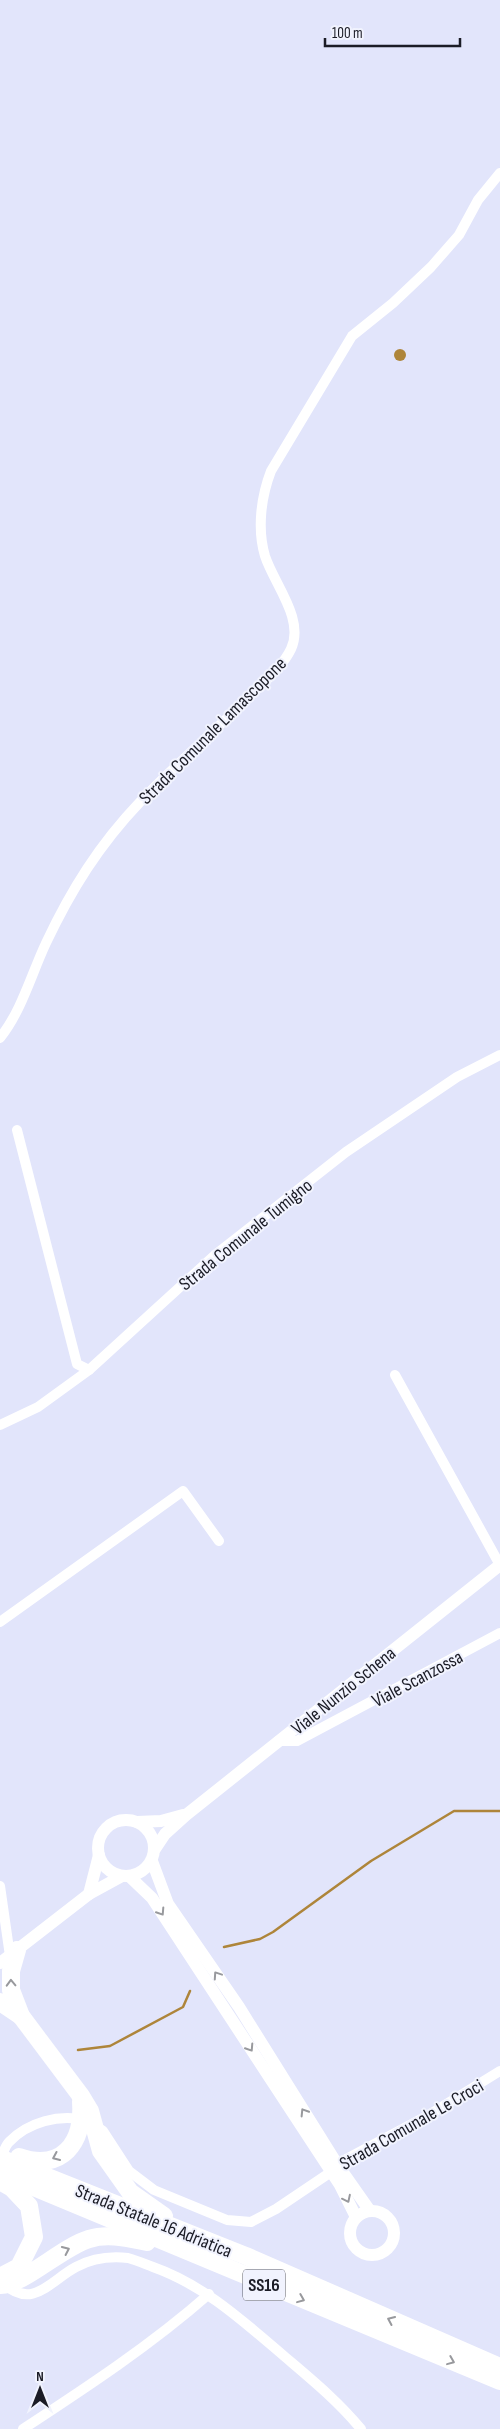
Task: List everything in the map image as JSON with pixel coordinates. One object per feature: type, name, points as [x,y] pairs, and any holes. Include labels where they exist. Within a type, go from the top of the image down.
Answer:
[{"type":"highway","points":[[9,1956],[11,1990],[21,2016],[84,2104],[101,2151],[130,2192],[161,2215],[246,2256]]},
{"type":"highway","points":[[0,2002],[21,2016]]},
{"type":"highway","points":[[0,2151],[34,2174],[74,2145],[82,2123],[84,2104]]},
{"type":"highway","name":"Strada Statale 16 Adriatica","points":[[0,2158],[260,2283],[500,2381]]},
{"type":"highway","name":"Strada Statale 16 Adriatica","points":[[0,2173],[34,2174],[246,2256],[495,2365]]},
{"type":"highway","points":[[0,2285],[8,2285],[22,2272],[34,2237],[29,2206],[6,2185]]},
{"type":"highway","points":[[0,2278],[22,2272],[89,2239],[114,2236],[149,2242],[260,2283]]},
{"type":"street","name":"Strada Comunale Lamascopone","points":[[0,1038],[12,1022],[74,886],[97,853],[140,802],[212,735],[270,676],[291,648],[295,634],[292,618],[265,556],[261,522],[262,495],[271,471],[352,336],[431,266],[459,235],[478,200],[500,173]]},
{"type":"street","name":"Strada Comunale Tumigno","points":[[0,1425],[38,1407],[89,1370],[215,1256],[346,1152],[457,1077],[500,1055]]},
{"type":"street","points":[[17,1130],[77,1364],[89,1370]]},
{"type":"street","points":[[395,1375],[500,1565]]},
{"type":"street","points":[[0,1622],[183,1491],[219,1541]]},
{"type":"street","name":"Viale Nunzio Schena","points":[[153,1856],[165,1834],[186,1815],[500,1565]]},
{"type":"street","name":"Viale Scanzossa","points":[[278,1741],[297,1741],[500,1634]]},
{"type":"street","name":"Viale Nunzio Schena","points":[[137,1822],[161,1821],[186,1815]]},
{"type":"street","points":[[88,1894],[99,1855],[99,1840],[110,1825],[119,1821],[137,1822],[146,1827],[154,1840],[153,1856],[168,1904],[239,2008],[334,2168],[356,2217]]},
{"type":"street","points":[[99,1855],[103,1864],[110,1871],[126,1876],[152,1898],[334,2168],[370,2211]]},
{"type":"street","points":[[9,1956],[88,1894],[126,1876],[136,1875],[145,1869],[153,1856]]},
{"type":"street","points":[[0,1886],[9,1956]]},
{"type":"street","name":"Strada Comunale Le Croci","points":[[0,2158],[9,2142],[32,2126],[72,2117],[89,2120],[103,2131],[129,2170],[154,2190],[227,2220],[251,2222],[276,2210],[334,2168],[427,2116],[500,2071]]},
{"type":"street","points":[[370,2211],[382,2213],[388,2217],[393,2226],[394,2240],[390,2247],[381,2254],[364,2254],[353,2246],[349,2231],[356,2217],[370,2211]]},
{"type":"street","points":[[0,2278],[14,2293],[26,2295],[41,2291],[76,2267],[98,2258],[128,2258],[175,2275],[209,2294],[341,2405],[361,2429]]},
{"type":"street","points":[[23,2429],[95,2382],[173,2326],[209,2294]]},
{"type":"shaded area","points":[[398,349],[402,349],[406,355],[402,361],[398,361],[394,357],[394,353]]},
{"type":"waterway","points":[[224,1947],[260,1939],[273,1932],[371,1861],[454,1811],[500,1811]]},
{"type":"waterway","points":[[78,2050],[110,2046],[183,2007],[190,1991]]}]
